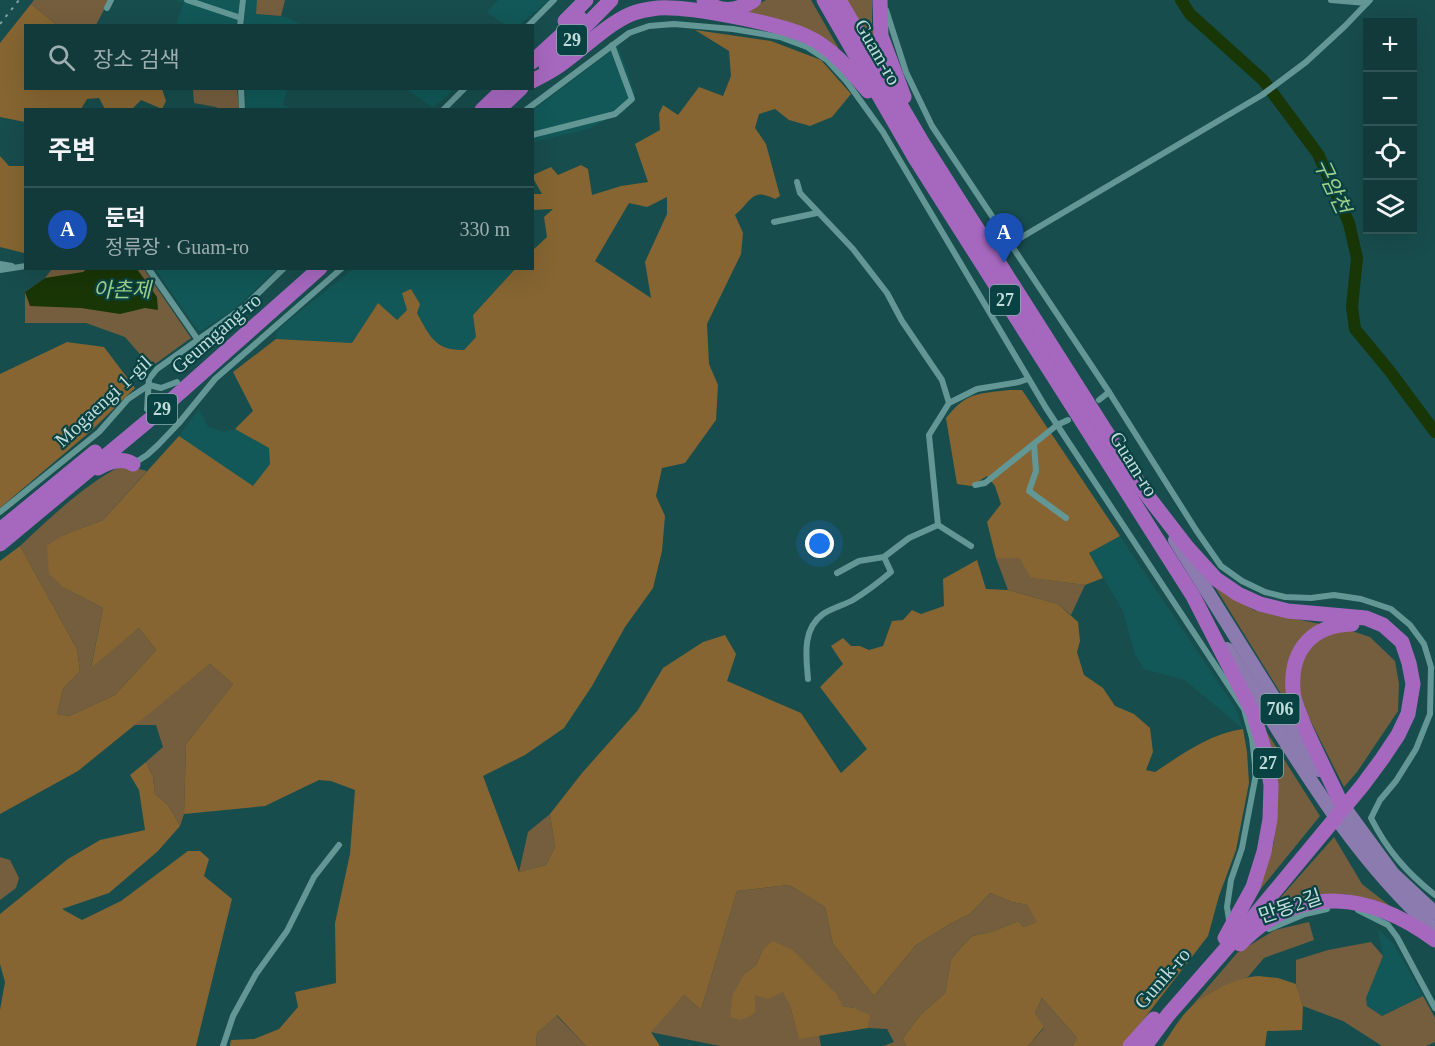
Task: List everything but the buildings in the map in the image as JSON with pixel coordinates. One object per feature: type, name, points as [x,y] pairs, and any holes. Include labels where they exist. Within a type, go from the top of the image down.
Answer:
[{"type":"highway","points":[[534,52],[586,0]]},
{"type":"highway","name":"29","points":[[534,60],[599,0]]},
{"type":"highway","name":"29","points":[[534,78],[611,0]]},
{"type":"highway","points":[[704,0],[718,8],[729,10],[741,9],[754,0]]},
{"type":"highway","name":"Guam-ro","points":[[824,0],[1193,596]]},
{"type":"highway","name":"Guam-ro","points":[[839,0],[921,154],[1143,490]]},
{"type":"highway","points":[[880,0],[881,36],[905,100],[921,154]]},
{"type":"highway","points":[[534,79],[559,66],[631,14],[658,8],[726,16],[807,36],[830,51],[852,72],[921,154]]},
{"type":"highway","points":[[479,108],[496,90]]},
{"type":"highway","points":[[484,108],[503,90]]},
{"type":"highway","points":[[500,108],[519,90]]},
{"type":"highway","name":"Geumgang-ro","points":[[0,530],[115,438],[148,415],[177,382],[303,270]]},
{"type":"highway","name":"Geumgang-ro","points":[[0,544],[318,270]]},
{"type":"highway","points":[[132,464],[129,447],[148,415]]},
{"type":"highway","points":[[79,478],[117,461],[126,460],[132,464]]},
{"type":"highway","name":"27","points":[[1143,490],[1187,548],[1216,579],[1238,594],[1260,604],[1288,611],[1366,618],[1383,625],[1402,642],[1410,663],[1413,684],[1408,714],[1398,735],[1155,1033]]},
{"type":"highway","name":"27","points":[[1193,596],[1253,713],[1266,755],[1271,785],[1270,819],[1264,852],[1253,887],[1226,938]]},
{"type":"highway","points":[[1342,805],[1297,708],[1293,690],[1295,663],[1303,646],[1319,631],[1336,624],[1360,624],[1375,629],[1391,640],[1399,654],[1404,672],[1405,693],[1400,716],[1389,738],[1359,784]]},
{"type":"highway","points":[[1226,938],[1327,823]]},
{"type":"highway","points":[[1155,1033],[1243,941],[1269,920],[1302,904],[1333,900],[1369,906],[1413,924],[1435,940]]},
{"type":"highway","name":"Gunik-ro","points":[[1131,1046],[1226,938]]},
{"type":"highway","name":"Gunik-ro","points":[[1145,1046],[1155,1033]]},
{"type":"main road","name":"Guam-ro","points":[[1143,490],[1342,805],[1393,874],[1435,914]]},
{"type":"main road","name":"Guam-ro","points":[[1193,596],[1335,817],[1373,868],[1410,908],[1435,930]]},
{"type":"street","points":[[107,8],[111,0]]},
{"type":"street","points":[[187,0],[240,22],[243,0]]},
{"type":"street","points":[[530,24],[554,0]]},
{"type":"street","points":[[886,0],[886,9],[898,52],[932,126],[1109,392],[1221,566],[1242,581],[1265,592],[1285,597],[1311,598],[1334,595],[1352,597],[1391,609],[1410,625],[1424,644],[1431,667],[1430,714],[1416,749],[1396,781],[1380,800],[1371,818],[1396,860],[1435,895]]},
{"type":"street","points":[[1331,0],[1368,2]]},
{"type":"street","points":[[1010,244],[1262,95],[1306,62],[1368,2]]},
{"type":"street","points":[[529,108],[629,33],[649,26],[674,24],[705,26],[780,37],[807,47],[827,60],[847,82],[883,132],[1057,425],[1244,709],[1252,738],[1256,774],[1242,848],[1232,880],[1227,907],[1229,920]]},
{"type":"street","points":[[534,134],[615,114],[632,99],[611,32]]},
{"type":"street","points":[[241,90],[242,108]]},
{"type":"street","points":[[445,108],[463,90]]},
{"type":"street","points":[[797,182],[800,193],[853,249],[887,293],[902,321],[942,380],[949,402]]},
{"type":"street","points":[[774,222],[817,213]]},
{"type":"street","points":[[0,264],[15,267]]},
{"type":"street","points":[[0,270],[24,266]]},
{"type":"street","points":[[149,270],[198,340]]},
{"type":"street","name":"Mogaengi 1-gil","points":[[0,512],[99,432],[128,399],[149,385],[149,380],[158,369],[244,307],[282,270]]},
{"type":"street","points":[[132,464],[158,445],[215,379],[340,270]]},
{"type":"street","points":[[938,525],[929,435],[949,402],[977,389],[1028,379]]},
{"type":"street","points":[[148,415],[149,385],[161,388],[177,382]]},
{"type":"street","points":[[1099,400],[1109,392]]},
{"type":"street","points":[[975,485],[985,483],[1057,425],[1068,420]]},
{"type":"street","points":[[1034,444],[1036,471],[1029,491],[1066,518]]},
{"type":"street","points":[[938,525],[971,546]]},
{"type":"street","points":[[837,573],[859,561],[884,557],[909,538],[938,525]]},
{"type":"street","points":[[808,679],[806,657],[808,635],[814,623],[824,614],[854,599],[891,572],[884,557]]},
{"type":"street","points":[[223,1046],[233,1016],[256,974],[287,931],[314,877],[339,845]]},
{"type":"street","name":"만동2길","points":[[1249,940],[1258,933],[1319,910],[1343,908],[1358,910],[1388,925],[1435,1008]]},
{"type":"shaded area","points":[[34,0],[109,0],[97,24],[56,24],[31,4]]},
{"type":"shaded area","points":[[174,0],[240,0],[237,24],[176,24],[184,3]]},
{"type":"shaded area","points":[[247,0],[257,0],[257,14],[286,17],[299,23],[299,24],[243,24]]},
{"type":"shaded area","points":[[257,0],[285,0],[281,16],[256,14]]},
{"type":"shaded area","points":[[498,0],[549,0],[520,24],[504,24],[487,12]]},
{"type":"shaded area","points":[[766,0],[811,0],[839,49],[795,26],[741,14]]},
{"type":"shaded area","points":[[844,0],[872,0],[872,24],[884,67]]},
{"type":"shaded area","points":[[31,4],[56,24],[24,24],[24,90],[162,90],[166,101],[162,108],[141,100],[133,108],[104,108],[99,98],[87,99],[82,108],[24,108],[24,122],[0,117],[0,43]]},
{"type":"shaded area","points":[[695,30],[771,41],[821,60],[851,94],[832,117],[810,126],[789,120],[775,109],[759,114],[755,128],[766,144],[780,196],[775,199],[756,195],[735,215],[743,233],[741,254],[707,324],[709,364],[718,385],[716,420],[685,463],[662,468],[656,496],[665,516],[662,551],[653,588],[625,627],[592,686],[564,728],[525,755],[483,776],[519,872],[546,865],[555,847],[550,814],[582,773],[638,710],[663,668],[703,642],[725,635],[736,654],[727,681],[801,713],[841,773],[867,749],[820,687],[843,664],[831,646],[843,638],[851,646],[860,646],[869,650],[883,646],[892,621],[903,620],[912,610],[921,614],[944,606],[943,579],[977,560],[986,589],[1008,590],[1058,604],[1078,622],[1080,641],[1077,652],[1084,675],[1103,688],[1115,706],[1134,714],[1150,728],[1153,752],[1146,770],[1155,772],[1208,740],[1243,729],[1249,783],[1236,850],[1219,896],[1208,936],[1123,1046],[1072,1046],[1077,1038],[1042,998],[1035,1013],[1044,1027],[1028,1046],[906,1046],[903,1038],[921,1014],[945,993],[951,960],[963,945],[972,936],[991,932],[1019,921],[1023,927],[1037,922],[1027,905],[990,893],[970,914],[916,945],[874,996],[833,944],[825,907],[789,885],[737,891],[701,1010],[684,995],[651,1032],[660,1046],[586,1046],[557,1015],[537,1033],[536,1046],[230,1046],[231,1040],[254,1039],[279,1029],[298,1007],[295,992],[336,983],[335,923],[350,854],[355,790],[331,781],[319,780],[265,806],[184,814],[186,744],[233,684],[210,664],[78,771],[0,814],[0,561],[20,546],[77,649],[80,671],[63,689],[57,714],[69,716],[115,695],[156,650],[139,628],[91,668],[103,608],[64,588],[49,574],[47,546],[63,535],[103,520],[179,436],[253,486],[270,464],[269,448],[235,429],[253,411],[233,372],[276,339],[352,343],[378,303],[397,320],[407,310],[402,293],[411,289],[420,304],[417,313],[429,335],[446,348],[464,350],[476,337],[473,315],[514,270],[534,270],[534,249],[547,237],[544,217],[553,209],[534,210],[534,194],[542,194],[534,180],[534,175],[551,167],[558,175],[581,165],[588,169],[592,195],[621,186],[648,182],[635,144],[660,130],[659,114],[663,105],[678,115],[699,87],[723,96],[731,76],[729,51]],"holes":[[[667,197],[667,214],[645,262],[651,298],[595,261],[629,203],[647,207]]]},
{"type":"shaded area","points":[[618,46],[635,93],[625,111],[588,129],[534,142],[534,109]]},
{"type":"shaded area","points":[[193,90],[237,90],[239,108],[218,108],[194,103]]},
{"type":"shaded area","points":[[246,90],[287,90],[283,105],[288,108],[245,108]]},
{"type":"shaded area","points":[[408,90],[450,90],[451,92],[433,108]]},
{"type":"shaded area","points":[[0,156],[9,166],[24,166],[24,253],[0,247]]},
{"type":"shaded area","points":[[51,270],[145,270],[191,338],[151,367],[125,337],[86,323],[25,323],[25,292],[45,278]]},
{"type":"shaded area","points":[[156,270],[276,270],[234,310],[199,332]]},
{"type":"shaded area","points":[[352,270],[514,270],[473,314],[476,337],[464,350],[450,350],[431,339],[417,313],[407,310],[396,320],[378,303],[352,343],[276,339],[277,330]]},
{"type":"shaded area","points":[[67,342],[104,347],[135,388],[92,430],[0,508],[0,374]]},
{"type":"shaded area","points":[[1022,390],[1120,536],[1089,553],[1103,578],[1085,585],[1031,578],[1019,558],[996,558],[987,522],[1001,504],[995,486],[987,476],[971,486],[957,484],[946,418],[960,403],[973,396]]},
{"type":"shaded area","points":[[199,409],[208,427],[224,432],[235,429],[269,448],[270,464],[253,487],[179,436]]},
{"type":"shaded area","points":[[123,465],[147,471],[103,520],[63,535],[64,588],[103,608],[91,667],[139,628],[156,650],[115,695],[69,716],[57,714],[63,689],[80,671],[77,649],[20,546],[82,491]]},
{"type":"shaded area","points":[[1120,536],[1236,709],[1243,729],[1185,680],[1144,669],[1135,654],[1123,611],[1089,553]]},
{"type":"shaded area","points":[[996,558],[1019,558],[1032,578],[1085,585],[1071,615],[1058,604],[1008,590]]},
{"type":"shaded area","points":[[1215,587],[1254,610],[1320,624],[1299,645],[1291,710]]},
{"type":"shaded area","points":[[1343,628],[1370,637],[1395,661],[1399,684],[1398,711],[1357,772],[1344,787],[1297,694],[1300,663],[1312,643]]},
{"type":"shaded area","points":[[210,664],[233,684],[186,744],[184,814],[180,826],[168,805],[155,794],[153,777],[146,762],[163,747],[156,725],[133,725]]},
{"type":"shaded area","points":[[1266,731],[1320,816],[1259,891],[1274,842],[1277,782]]},
{"type":"shaded area","points":[[146,762],[153,777],[155,794],[168,805],[180,826],[158,851],[109,893],[62,909],[82,920],[121,901],[188,851],[200,851],[209,859],[204,876],[232,899],[196,1046],[0,1046],[0,1010],[5,982],[0,964],[0,914],[68,859],[100,840],[145,830],[139,790],[130,775]]},
{"type":"shaded area","points":[[550,814],[555,847],[546,865],[519,872],[528,832]]},
{"type":"shaded area","points":[[1334,837],[1362,884],[1390,906],[1346,894],[1289,903],[1258,923]]},
{"type":"shaded area","points":[[0,857],[10,860],[19,878],[16,888],[0,900]]},
{"type":"shaded area","points":[[789,885],[825,907],[833,944],[874,996],[916,945],[970,914],[990,893],[1027,905],[1038,922],[1023,927],[1019,921],[991,932],[972,936],[951,960],[945,993],[921,1014],[903,1038],[906,1046],[883,1046],[894,1042],[887,1029],[868,1028],[869,1015],[855,1008],[842,1006],[794,951],[763,949],[756,965],[745,973],[754,995],[784,992],[799,1038],[819,1035],[821,1046],[720,1046],[650,1032],[684,995],[701,1010],[737,891]]},
{"type":"shaded area","points":[[1309,922],[1314,940],[1264,958],[1248,977],[1216,990],[1190,1008],[1237,953],[1275,930]]},
{"type":"shaded area","points":[[1378,929],[1393,943],[1423,996],[1382,1016],[1367,1006],[1366,998],[1383,956]]},
{"type":"shaded area","points":[[773,941],[794,951],[837,995],[842,1006],[855,1008],[870,1015],[868,1028],[799,1039],[790,1006],[783,992],[768,999],[755,995],[755,1013],[741,1020],[730,1017],[733,994],[745,973],[756,965],[763,949]]},
{"type":"shaded area","points":[[1371,942],[1383,956],[1366,998],[1367,1006],[1382,1016],[1423,996],[1435,1018],[1435,1042],[1426,1046],[1382,1046],[1343,1021],[1303,1006],[1296,984],[1296,960],[1328,950]]},
{"type":"shaded area","points":[[1258,976],[1278,978],[1296,984],[1303,1006],[1302,1030],[1267,1031],[1265,1046],[1162,1046],[1182,1016],[1197,1002],[1231,983]]},
{"type":"shaded area","points":[[1042,998],[1077,1038],[1072,1046],[1028,1046],[1044,1028],[1035,1013]]},
{"type":"shaded area","points":[[556,1015],[586,1046],[536,1046],[537,1033]]},
{"type":"water","name":"아촌제","points":[[86,270],[138,270],[157,297],[158,310],[145,308],[120,314],[81,308],[30,306],[25,292],[45,278]]},
{"type":"waterway","name":"구암천","points":[[1181,0],[1190,14],[1263,80],[1318,154],[1349,223],[1357,258],[1352,307],[1355,329],[1435,432]]},
{"type":"railway","points":[[0,24],[19,0]]},
{"type":"place","name":"둔덕","points":[[1004,263]]}]
